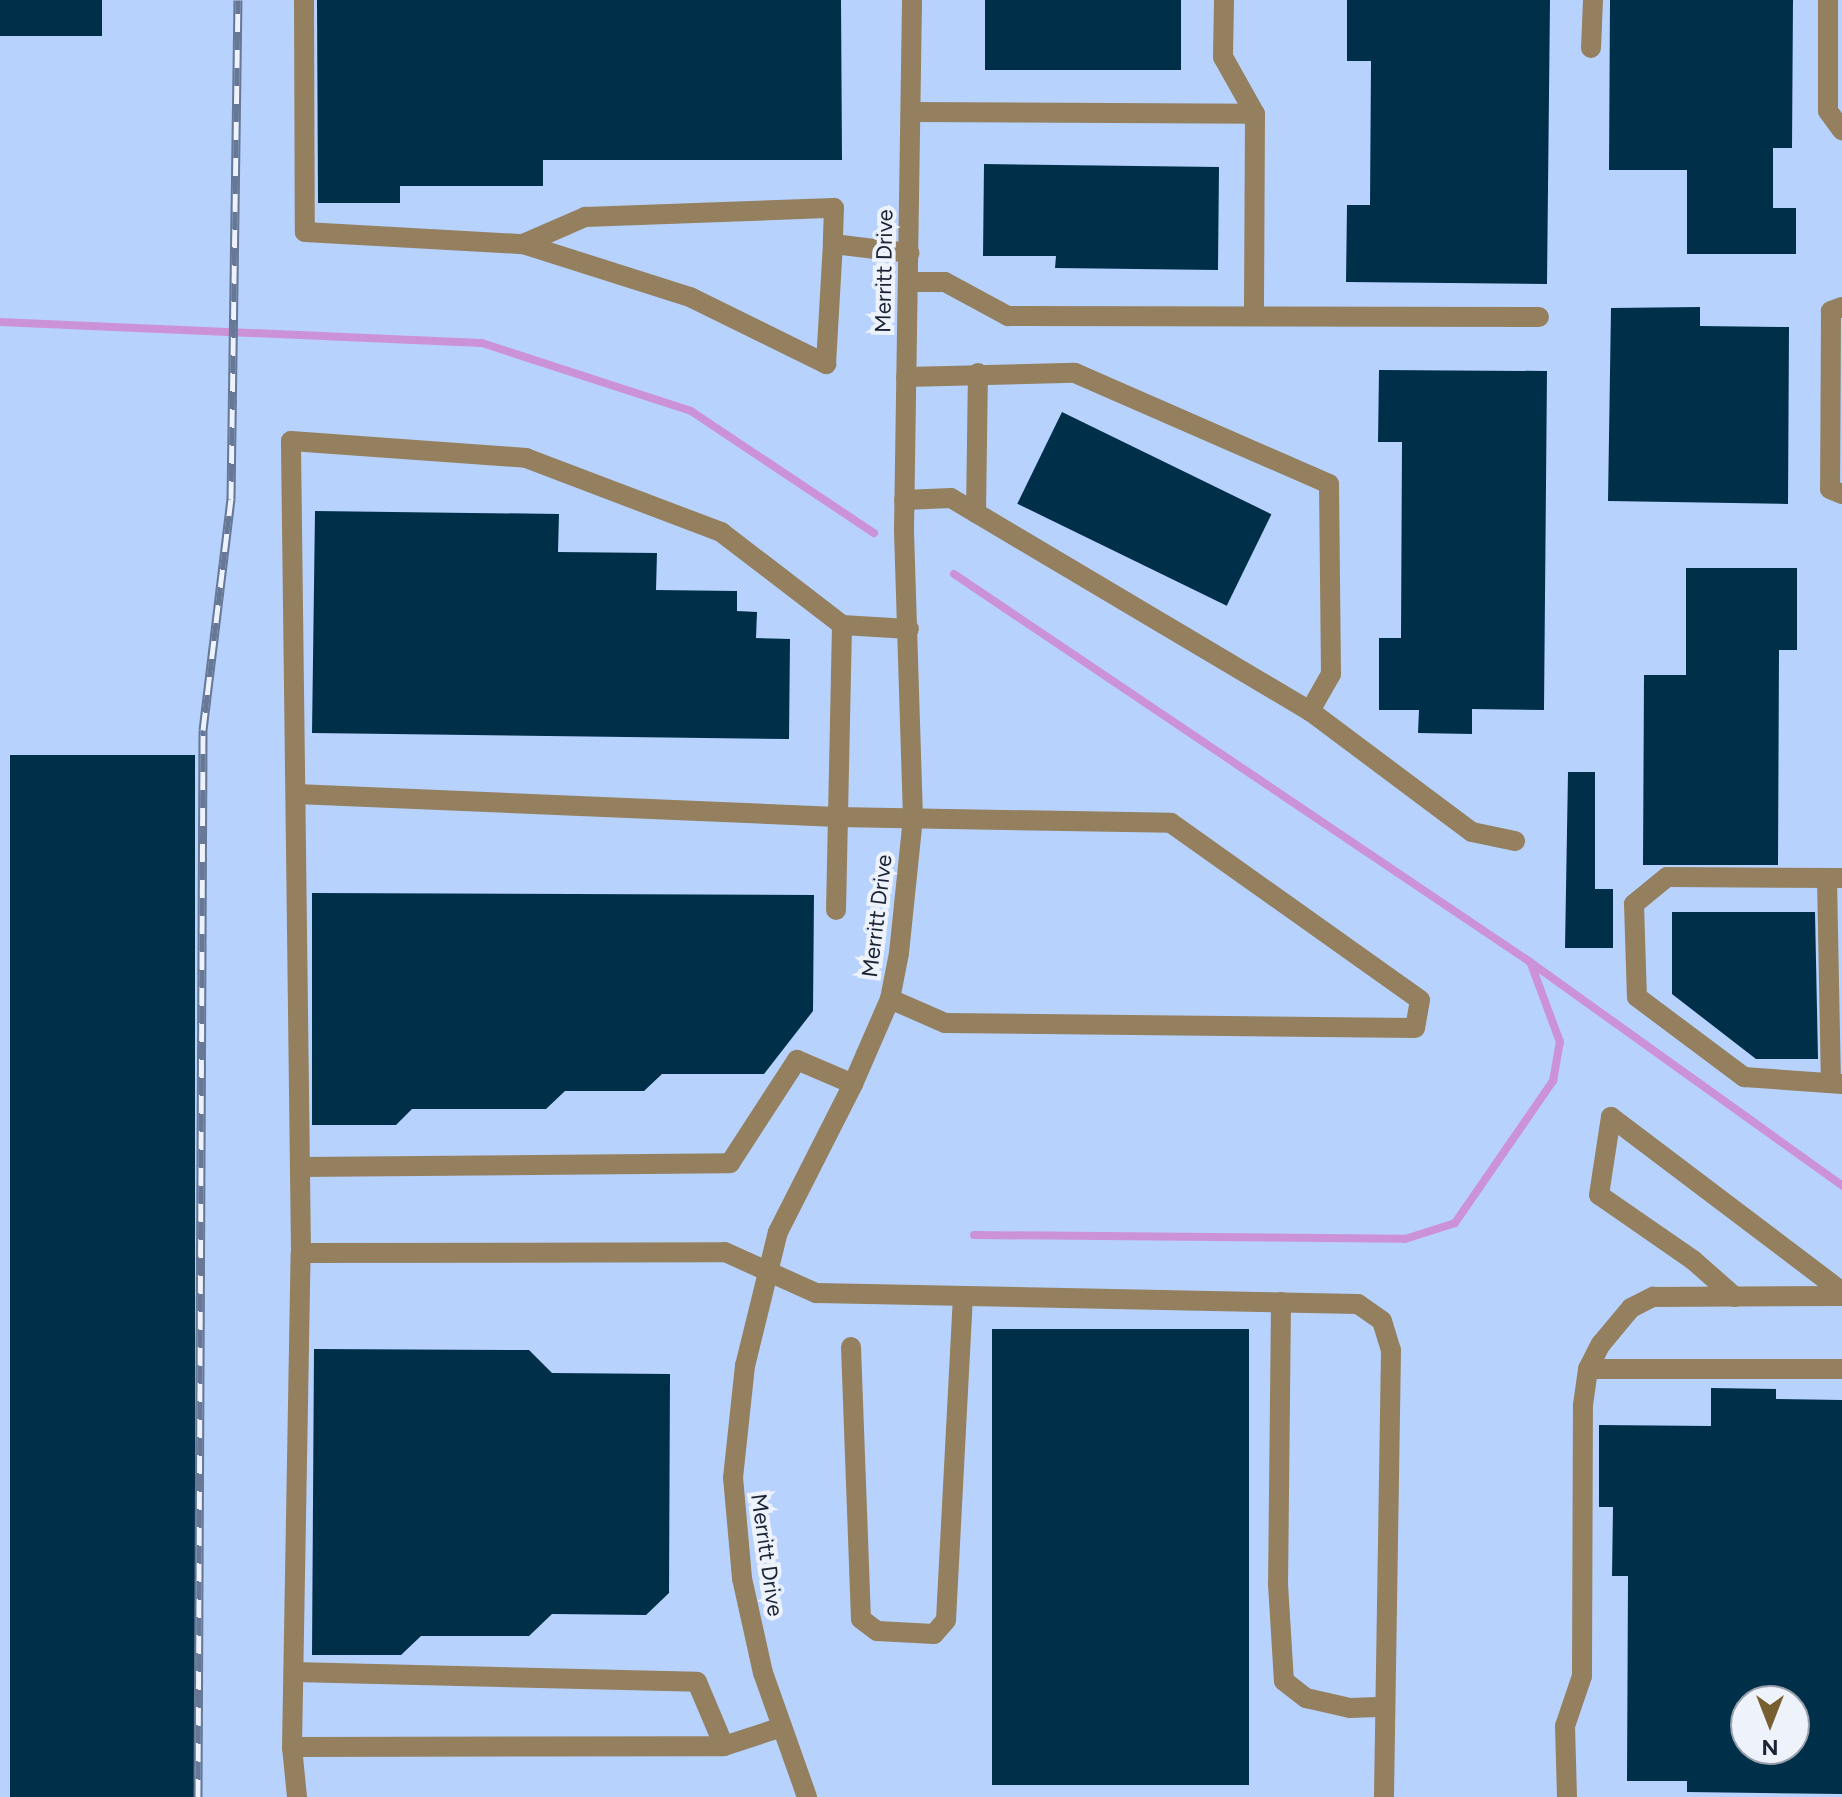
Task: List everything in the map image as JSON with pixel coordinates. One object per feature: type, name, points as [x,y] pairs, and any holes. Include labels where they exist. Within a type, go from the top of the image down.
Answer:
[{"type":"street","points":[[304,0],[305,232],[523,244],[690,297],[826,364],[834,208],[585,217],[523,244]]},
{"type":"street","name":"Merritt Drive","points":[[807,1797],[782,1727],[742,1578],[733,1478],[745,1366],[778,1232],[853,1084],[890,999],[913,818],[904,500],[912,0]]},
{"type":"street","points":[[1224,0],[1223,57],[1255,114],[1254,316]]},
{"type":"street","points":[[1591,48],[1593,0]]},
{"type":"street","points":[[1828,0],[1828,111],[1842,130]]},
{"type":"street","points":[[911,112],[1255,114]]},
{"type":"street","points":[[833,244],[909,253]]},
{"type":"street","points":[[908,282],[945,282],[1008,316],[1539,317]]},
{"type":"street","points":[[1842,307],[1831,311],[1830,489],[1842,494]]},
{"type":"street","points":[[976,513],[978,373]]},
{"type":"street","points":[[906,377],[1075,373],[1329,484],[1331,674],[1310,711]]},
{"type":"street","points":[[297,1797],[292,1747],[301,1253],[291,441],[526,458],[721,532],[842,625],[909,629]]},
{"type":"street","points":[[904,500],[951,498],[1310,711],[1472,832],[1515,841]]},
{"type":"street","points":[[836,910],[842,625]]},
{"type":"street","points":[[296,794],[837,817],[1171,823],[1420,1000],[1415,1028],[945,1023],[890,999]]},
{"type":"street","points":[[1667,877],[1834,878],[1836,1083],[1744,1077],[1634,990],[1634,904],[1654,883],[1667,877]]},
{"type":"street","points":[[300,1167],[730,1163],[797,1060],[853,1084]]},
{"type":"street","points":[[1735,1297],[1693,1260],[1599,1195],[1611,1117],[1842,1294]]},
{"type":"street","points":[[301,1253],[725,1252],[816,1293],[1358,1304],[1382,1321],[1391,1350],[1384,1797]]},
{"type":"street","points":[[1567,1797],[1565,1726],[1582,1676],[1583,1405],[1588,1369],[1601,1344],[1631,1308],[1653,1297],[1842,1294]]},
{"type":"street","points":[[851,1347],[861,1619],[877,1631],[934,1634],[946,1620],[963,1296]]},
{"type":"street","points":[[1281,1302],[1278,1584],[1284,1681],[1306,1698],[1350,1708],[1385,1707]]},
{"type":"street","points":[[1588,1369],[1842,1369]]},
{"type":"street","points":[[294,1672],[697,1682],[724,1746]]},
{"type":"street","points":[[292,1747],[724,1746],[782,1727]]},
{"type":"building","points":[[0,0],[102,0],[102,36],[0,36]]},
{"type":"building","points":[[317,0],[841,0],[842,160],[543,160],[543,186],[400,186],[400,203],[318,203]]},
{"type":"building","points":[[985,0],[1181,0],[1181,70],[985,70]]},
{"type":"building","points":[[1347,0],[1550,0],[1547,284],[1346,282],[1347,205],[1370,205],[1371,61],[1347,61]]},
{"type":"building","points":[[1610,0],[1793,0],[1792,148],[1773,148],[1773,208],[1796,208],[1796,254],[1687,254],[1687,170],[1609,170]]},
{"type":"building","points":[[984,164],[1219,167],[1218,270],[1055,268],[1056,256],[983,256]]},
{"type":"building","points":[[1700,307],[1700,326],[1789,327],[1788,504],[1608,501],[1611,308]]},
{"type":"building","points":[[1379,370],[1547,371],[1544,710],[1472,709],[1472,734],[1418,733],[1419,710],[1379,710],[1379,638],[1401,638],[1402,442],[1378,442]]},
{"type":"building","points":[[1062,412],[1271,514],[1227,606],[1017,504]]},
{"type":"building","points":[[315,511],[559,514],[558,552],[657,553],[656,590],[737,591],[737,611],[757,612],[756,638],[790,639],[789,739],[312,733]]},
{"type":"building","points":[[1686,568],[1797,568],[1797,650],[1779,650],[1778,865],[1643,865],[1644,675],[1686,675]]},
{"type":"building","points":[[10,755],[195,755],[195,1797],[10,1797]]},
{"type":"building","points":[[1568,772],[1595,772],[1595,889],[1613,889],[1613,948],[1565,948]]},
{"type":"building","points":[[312,893],[814,895],[813,1011],[764,1074],[662,1074],[644,1091],[565,1091],[546,1109],[412,1109],[396,1125],[312,1125]]},
{"type":"building","points":[[1672,912],[1815,912],[1818,1059],[1756,1059],[1672,994]]},
{"type":"building","points":[[992,1329],[1249,1329],[1249,1785],[992,1785]]},
{"type":"building","points":[[314,1349],[529,1350],[552,1373],[670,1374],[669,1593],[646,1615],[552,1614],[529,1636],[421,1636],[401,1655],[312,1655]]},
{"type":"building","points":[[1711,1388],[1776,1389],[1776,1399],[1842,1400],[1842,1794],[1687,1792],[1687,1781],[1627,1781],[1628,1576],[1612,1576],[1613,1507],[1599,1507],[1599,1425],[1711,1426]]},
{"type":"waterway","points":[[0,322],[482,343],[691,411],[874,533]]},
{"type":"waterway","points":[[954,574],[1530,962],[1842,1185]]},
{"type":"waterway","points":[[974,1235],[1405,1239],[1455,1223],[1553,1081],[1560,1042],[1531,964]]},
{"type":"railway","points":[[198,1797],[203,730],[231,499],[238,0]]}]
